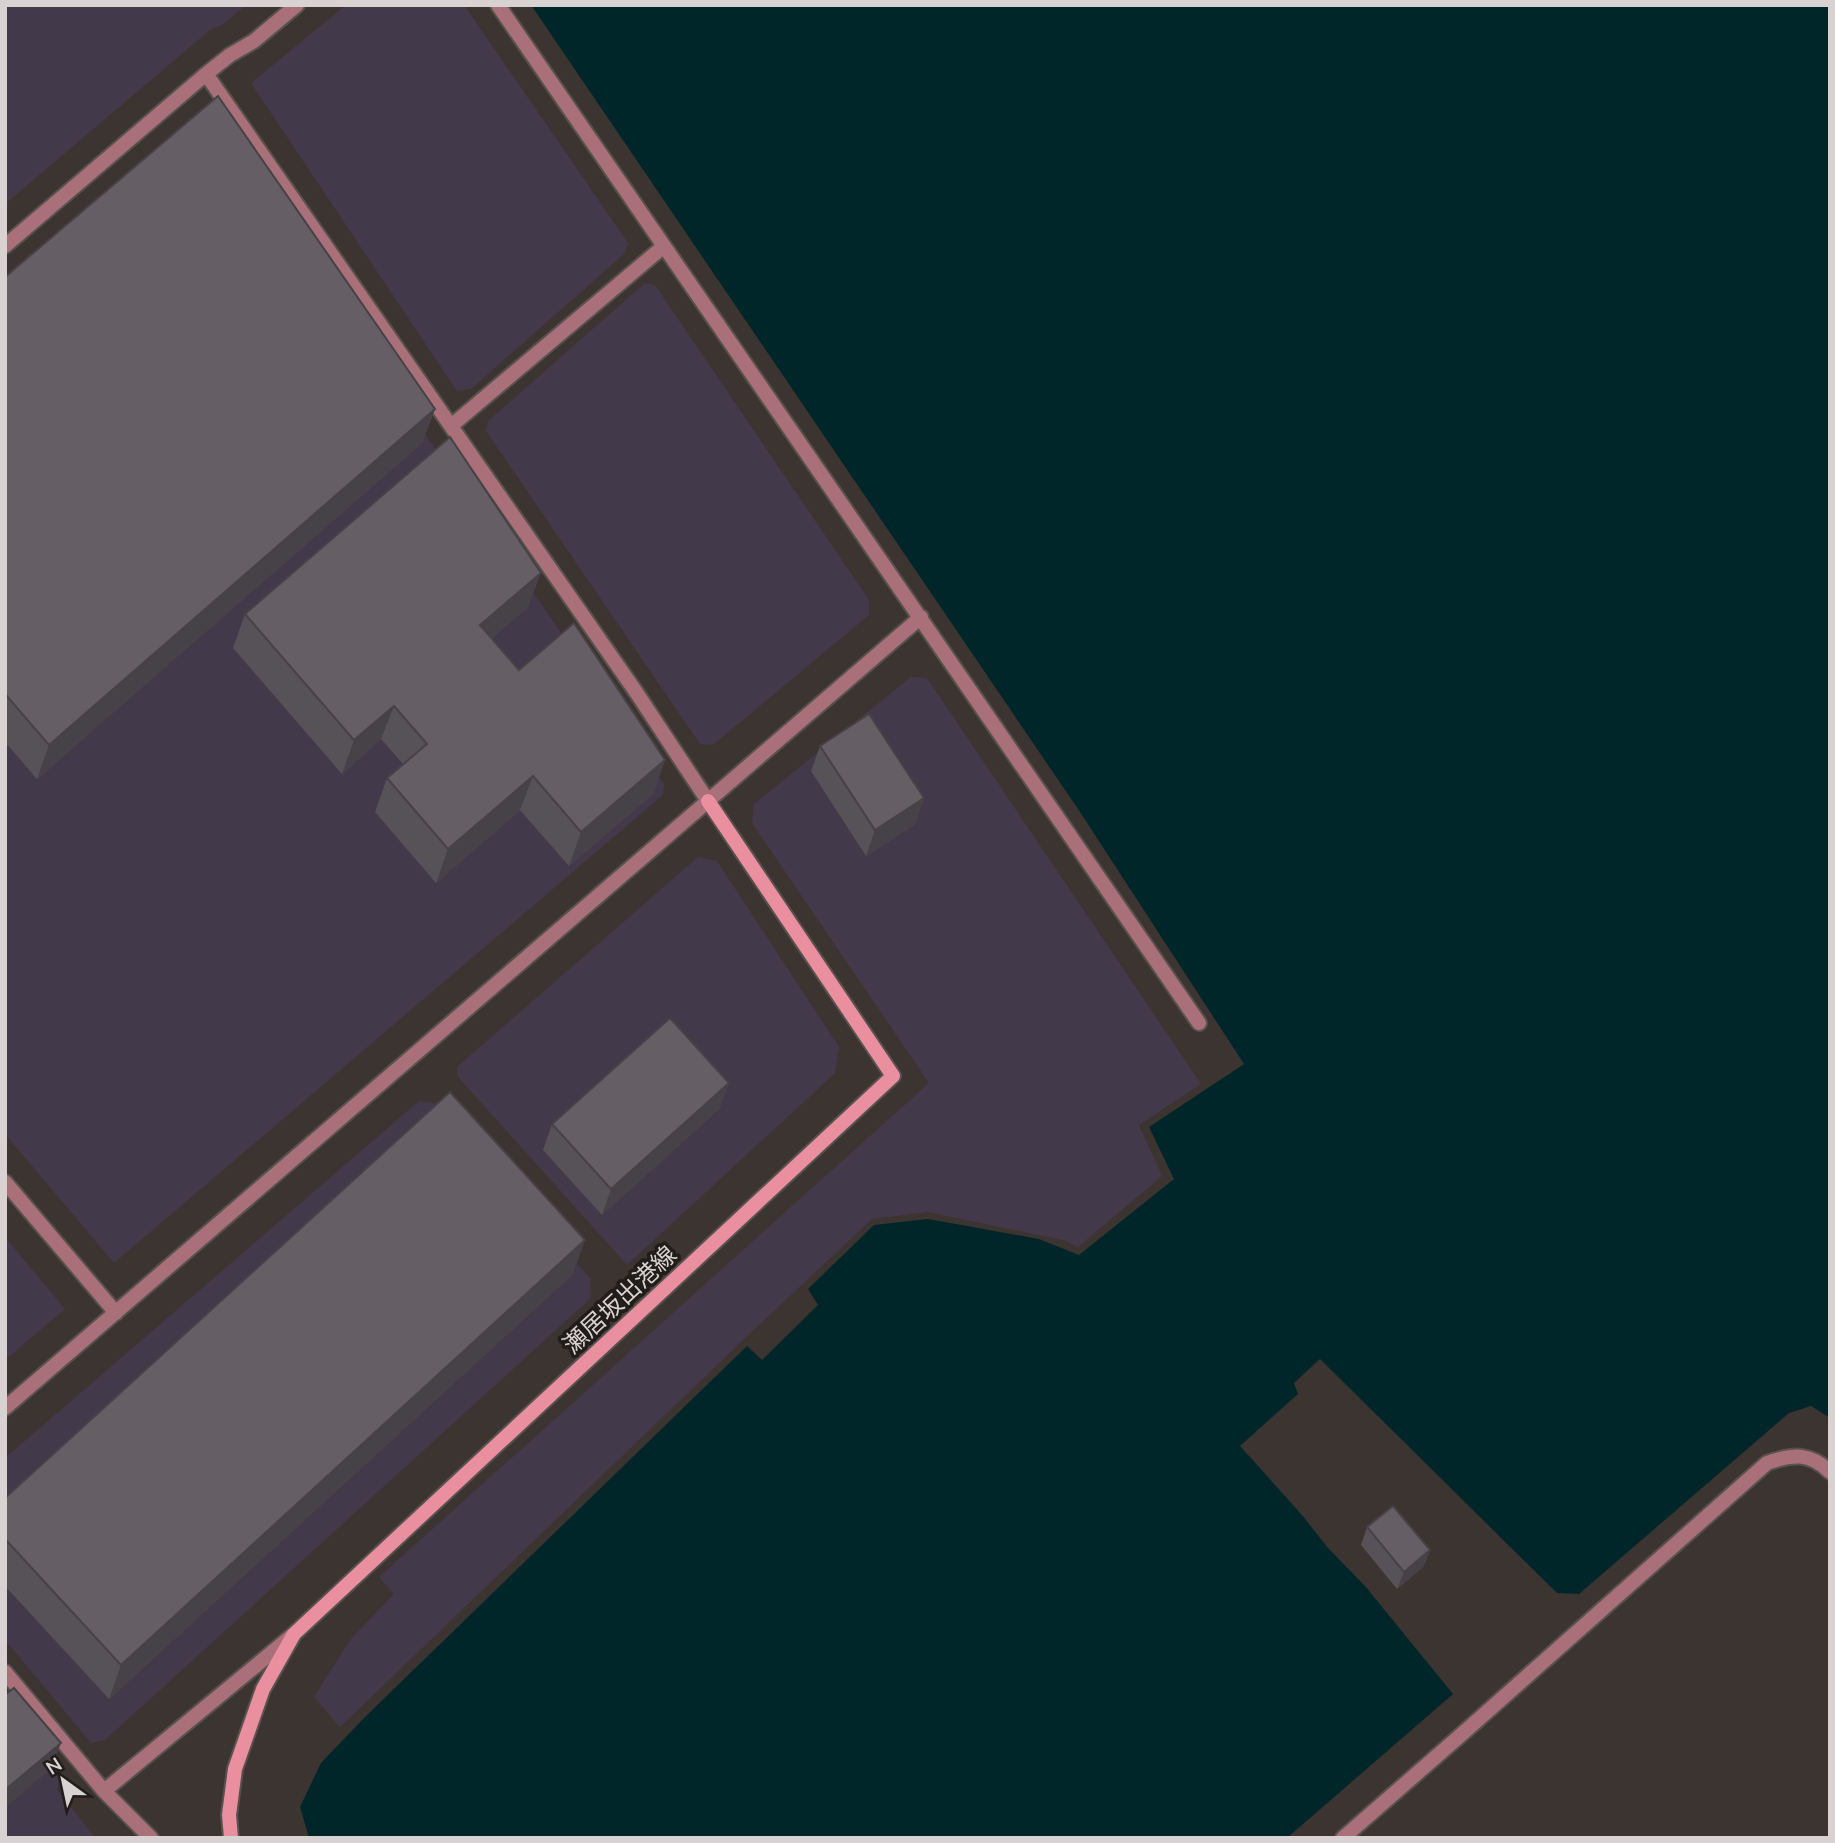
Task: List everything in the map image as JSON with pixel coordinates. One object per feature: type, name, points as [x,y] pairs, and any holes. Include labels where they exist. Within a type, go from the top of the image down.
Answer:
[{"type":"main road","name":"瀬居坂出港線","points":[[232,1838],[229,1815],[235,1769],[263,1689],[294,1634],[893,1076],[708,801]]},
{"type":"street","points":[[5,246],[206,74],[254,41],[297,5]]},
{"type":"street","points":[[498,5],[1199,1023]]},
{"type":"street","points":[[206,74],[636,692],[708,801]]},
{"type":"street","points":[[451,426],[664,246]]},
{"type":"street","points":[[5,1408],[921,617]]},
{"type":"street","points":[[5,1182],[116,1313]]},
{"type":"street","points":[[1343,1838],[1767,1463],[1786,1456],[1805,1456],[1823,1465],[1830,1472]]},
{"type":"street","points":[[104,1791],[294,1634]]},
{"type":"street","points":[[5,1672],[104,1791],[151,1838]]},
{"type":"shaded area","points":[[5,5],[246,5],[222,25],[210,30],[5,204]]},
{"type":"shaded area","points":[[346,5],[464,5],[628,243],[624,254],[471,389],[457,391],[251,83]]},
{"type":"shaded area","points":[[208,116],[664,784],[663,795],[114,1263],[5,1134],[5,291]]},
{"type":"shaded area","points":[[645,283],[655,285],[869,600],[869,615],[713,745],[700,744],[486,431],[488,421]]},
{"type":"shaded area","points":[[911,677],[927,678],[1201,1084],[1139,1125],[1162,1176],[1078,1247],[1063,1240],[928,1212],[872,1219],[340,1727],[314,1697],[350,1640],[394,1594],[379,1577],[929,1083],[752,823],[754,804]]},
{"type":"shaded area","points":[[698,857],[717,861],[839,1047],[835,1073],[627,1265],[458,1077],[457,1067]]},
{"type":"shaded area","points":[[419,1101],[432,1102],[590,1278],[591,1298],[105,1740],[91,1743],[5,1640],[5,1458]]},
{"type":"shaded area","points":[[5,1237],[65,1309],[5,1360]]},
{"type":"shaded area","points":[[5,1710],[60,1775],[57,1789],[95,1838],[5,1838]]},
{"type":"water","points":[[531,5],[1830,5],[1830,1418],[1811,1406],[1789,1413],[1579,1594],[1557,1593],[1320,1359],[1294,1383],[1298,1394],[1240,1446],[1328,1548],[1365,1586],[1453,1694],[1287,1838],[309,1838],[300,1807],[321,1763],[747,1346],[762,1360],[818,1305],[808,1289],[874,1225],[928,1219],[1039,1239],[1079,1255],[1174,1179],[1149,1127],[1244,1064],[1080,812]]},
{"type":"building","points":[[218,96],[435,409],[49,745],[5,694],[5,277]]},
{"type":"building","points":[[450,437],[541,573],[480,625],[519,670],[574,623],[665,760],[581,832],[533,776],[448,849],[387,778],[427,744],[394,706],[354,740],[245,614]]},
{"type":"building","points":[[869,714],[924,798],[875,830],[820,746]]},
{"type":"building","points":[[670,1018],[729,1083],[611,1189],[552,1124]]},
{"type":"building","points":[[450,1092],[585,1240],[121,1665],[5,1539],[5,1498]]},
{"type":"building","points":[[1393,1506],[1430,1550],[1404,1572],[1367,1527]]},
{"type":"building","points":[[14,1688],[61,1743],[5,1790],[5,1695]]}]
